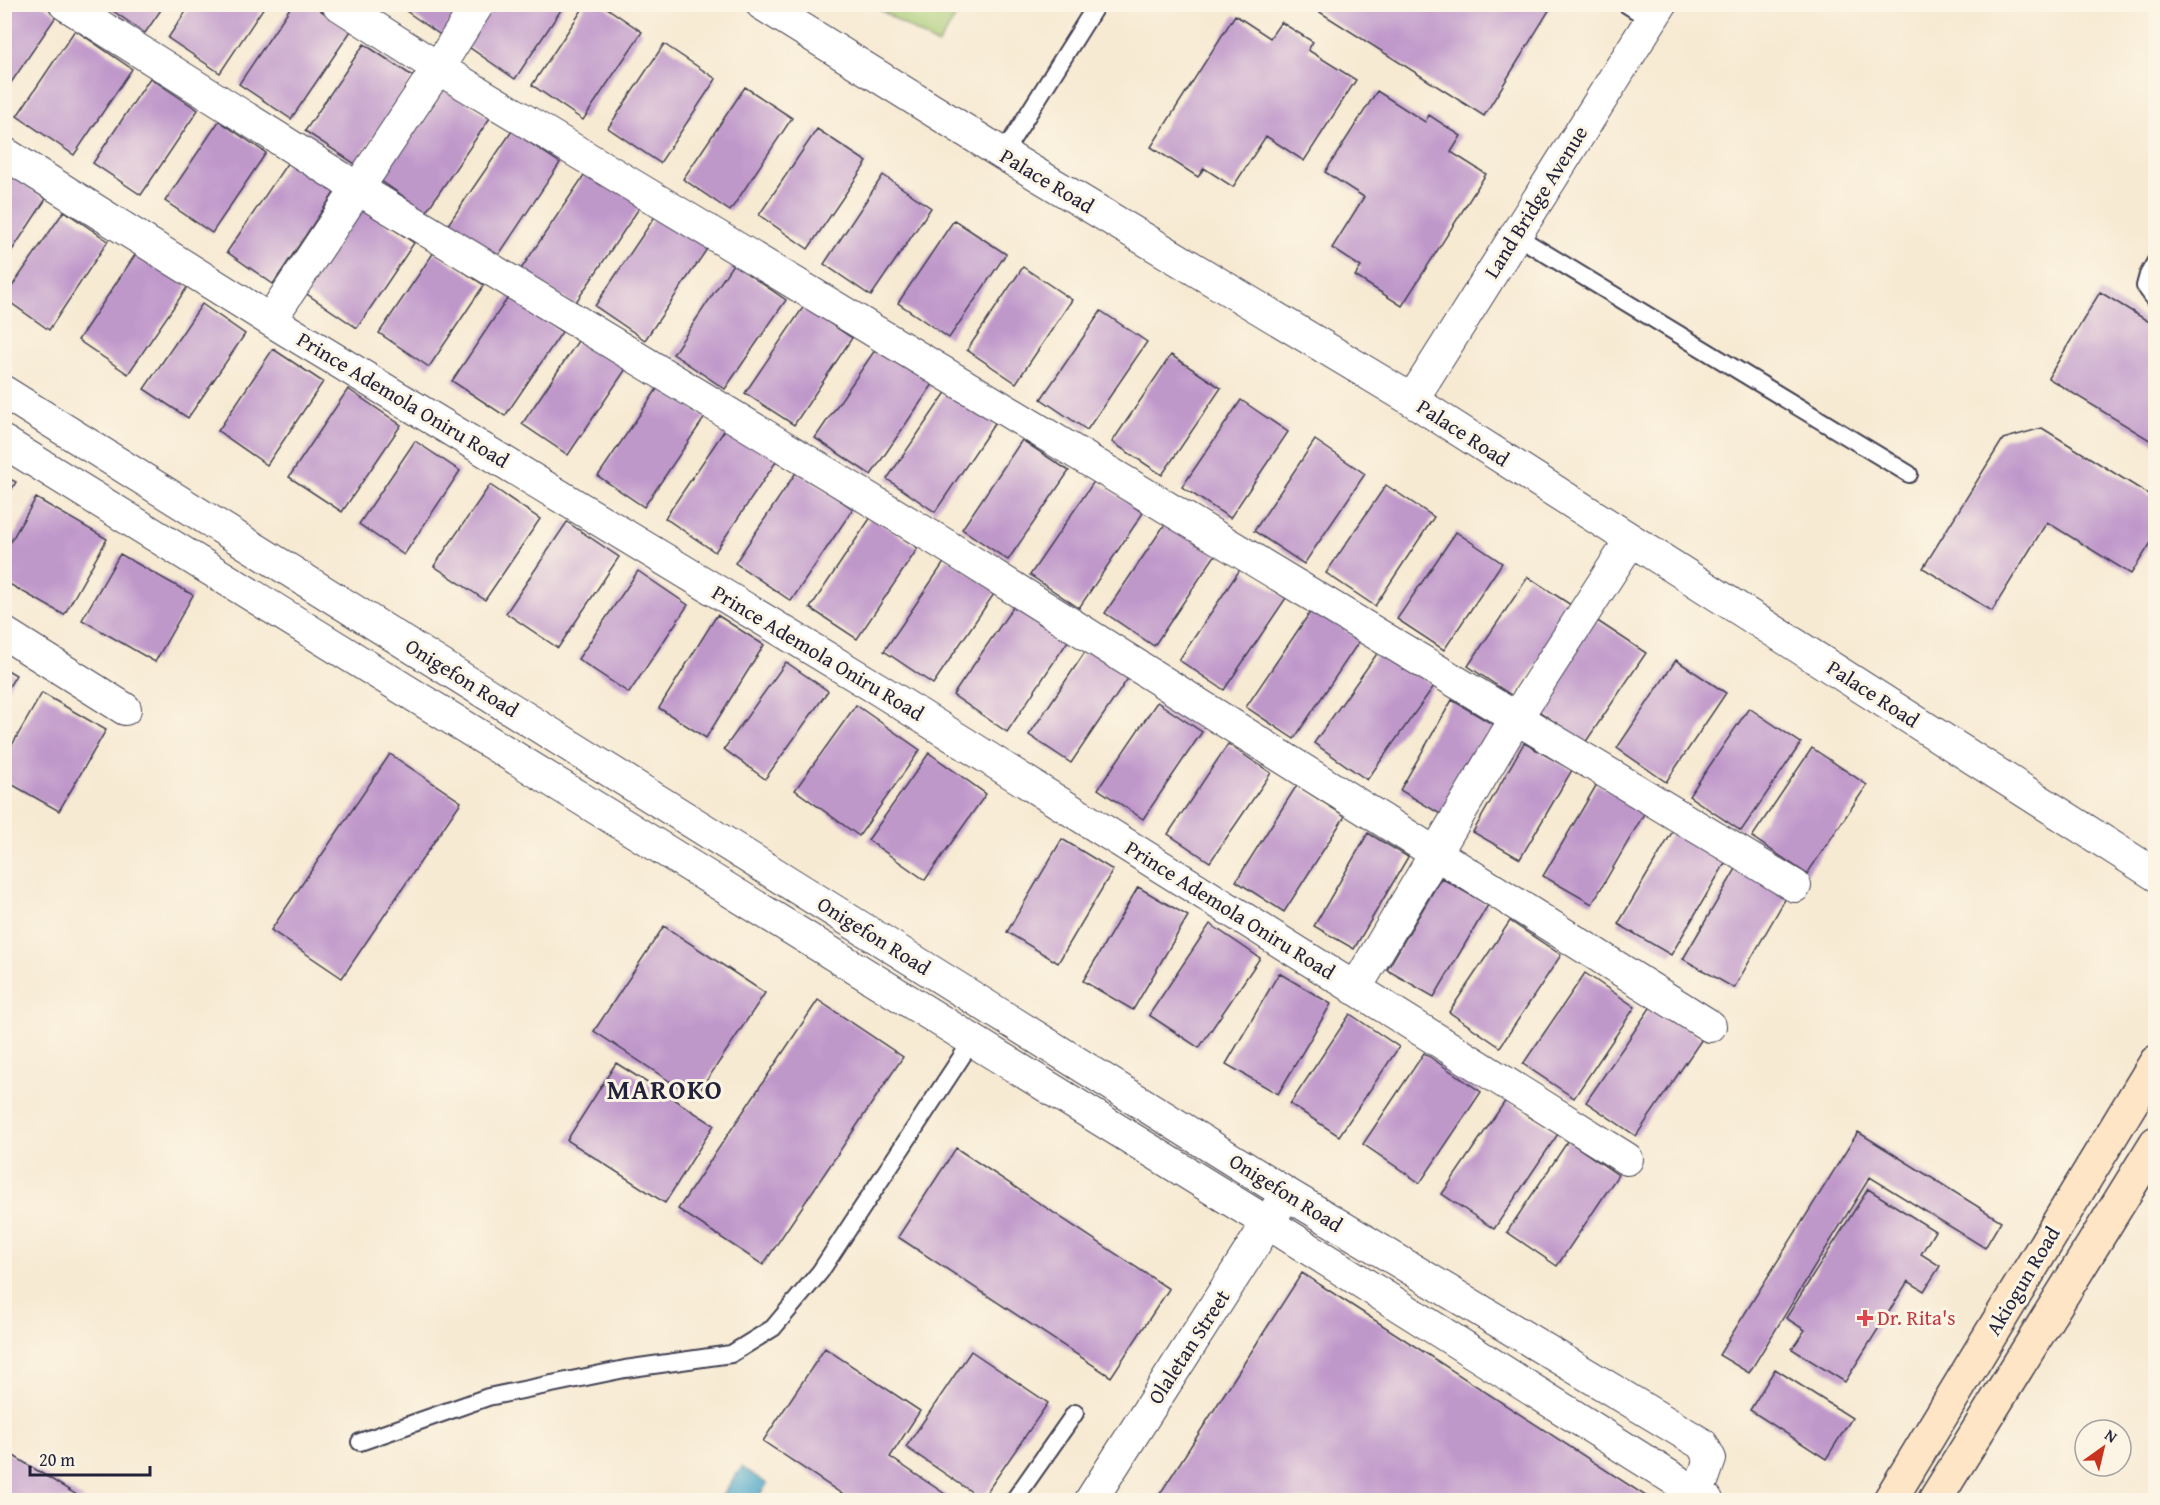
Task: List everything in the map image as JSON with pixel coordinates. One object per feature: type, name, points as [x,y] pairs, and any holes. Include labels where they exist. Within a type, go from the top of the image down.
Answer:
[{"type":"street","points":[[65,4],[357,188],[942,543],[1710,1026]]},
{"type":"street","points":[[338,4],[438,68],[1795,886]]},
{"type":"street","points":[[270,320],[478,4]]},
{"type":"street","name":"Palace Road","points":[[762,4],[1003,154],[1412,400],[2156,875]]},
{"type":"street","name":"Land Bridge Avenue","points":[[1412,400],[1515,236],[1646,10]]},
{"type":"street","name":"Prince Ademola Oniru Road","points":[[4,153],[270,320],[878,690],[1627,1160]]},
{"type":"street","name":"Onigefon Road","points":[[4,392],[1287,1194],[1702,1444],[1710,1459],[1702,1479],[1700,1496],[1268,1223],[4,442]]},
{"type":"street","points":[[1355,989],[1516,718],[1631,540]]},
{"type":"street","points":[[4,633],[125,709]]},
{"type":"street","name":"Akiogun Road","points":[[1890,1500],[2156,1062]]},
{"type":"street","points":[[1935,1500],[2156,1143]]},
{"type":"street","name":"Olaletan Street","points":[[1091,1500],[1287,1194]]},
{"type":"lane","points":[[1003,154],[1097,4]]},
{"type":"lane","points":[[1515,236],[1909,474]]},
{"type":"lane","points":[[2156,261],[2145,286],[2156,302]]},
{"type":"lane","points":[[360,1442],[488,1397],[626,1369],[730,1354],[773,1328],[820,1272],[972,1041]]},
{"type":"lane","points":[[1014,1500],[1075,1413]]},
{"type":"green space","points":[[872,5],[963,5],[938,45]]},
{"type":"water","points":[[742,1467],[767,1484],[756,1500],[719,1500]]},
{"type":"building","points":[[4,4],[42,4],[57,15],[4,93]]},
{"type":"building","points":[[103,4],[165,4],[145,33]]},
{"type":"building","points":[[191,4],[266,4],[220,73],[168,38]]},
{"type":"building","points":[[396,4],[463,4],[442,36]]},
{"type":"building","points":[[489,4],[565,4],[515,79],[463,43]]},
{"type":"building","points":[[586,4],[601,4],[642,32],[583,120],[532,85]]},
{"type":"building","points":[[1307,4],[1553,4],[1484,116]]},
{"type":"building","points":[[292,5],[312,5],[351,31],[291,119],[239,84]]},
{"type":"building","points":[[1235,15],[1270,38],[1281,22],[1313,42],[1308,50],[1356,80],[1304,161],[1266,136],[1233,187],[1204,168],[1198,177],[1151,147]]},
{"type":"building","points":[[75,30],[132,69],[74,155],[17,116]]},
{"type":"building","points":[[364,44],[414,77],[355,164],[305,131]]},
{"type":"building","points":[[664,44],[716,79],[660,163],[608,128]]},
{"type":"building","points":[[150,78],[198,110],[141,195],[93,163]]},
{"type":"building","points":[[440,85],[490,118],[426,212],[377,178]]},
{"type":"building","points":[[745,87],[792,118],[730,211],[683,179]]},
{"type":"building","points":[[1377,91],[1425,122],[1429,115],[1461,136],[1451,152],[1486,174],[1402,306],[1355,276],[1361,267],[1332,248],[1364,197],[1325,172]]},
{"type":"building","points":[[219,121],[266,153],[212,233],[165,201]]},
{"type":"building","points":[[817,129],[867,162],[808,249],[759,215]]},
{"type":"building","points":[[512,131],[560,163],[496,259],[447,226]]},
{"type":"building","points":[[290,159],[336,190],[273,284],[227,252]]},
{"type":"building","points":[[589,168],[642,204],[574,305],[521,269]]},
{"type":"building","points":[[5,171],[46,199],[5,261]]},
{"type":"building","points":[[883,175],[931,208],[871,296],[824,264]]},
{"type":"building","points":[[361,207],[414,243],[357,328],[304,292]]},
{"type":"building","points":[[64,211],[108,241],[49,330],[4,298]]},
{"type":"building","points":[[658,212],[709,246],[645,340],[595,306]]},
{"type":"building","points":[[954,220],[1006,254],[949,338],[898,303]]},
{"type":"building","points":[[137,252],[188,286],[128,374],[78,340]]},
{"type":"building","points":[[434,252],[484,285],[429,367],[379,333]]},
{"type":"building","points":[[733,264],[786,300],[725,389],[673,354]]},
{"type":"building","points":[[1023,267],[1072,300],[1016,383],[967,350]]},
{"type":"building","points":[[2100,292],[2156,326],[2156,444],[2048,378]]},
{"type":"building","points":[[509,296],[562,332],[505,416],[452,381]]},
{"type":"building","points":[[202,304],[245,334],[188,418],[144,389]]},
{"type":"building","points":[[804,306],[852,338],[794,425],[745,393]]},
{"type":"building","points":[[1101,311],[1147,342],[1087,430],[1041,399]]},
{"type":"building","points":[[580,338],[626,369],[568,455],[522,424]]},
{"type":"building","points":[[877,347],[933,384],[871,475],[815,438]]},
{"type":"building","points":[[273,349],[323,382],[267,465],[218,431]]},
{"type":"building","points":[[1171,355],[1221,388],[1162,475],[1112,442]]},
{"type":"building","points":[[659,386],[705,417],[644,507],[598,476]]},
{"type":"building","points":[[949,388],[997,420],[935,512],[887,479]]},
{"type":"building","points":[[348,389],[401,425],[342,512],[289,477]]},
{"type":"building","points":[[1241,400],[1288,432],[1230,518],[1182,487]]},
{"type":"building","points":[[728,425],[778,459],[715,552],[665,518]]},
{"type":"building","points":[[2042,428],[2156,499],[2156,535],[2131,574],[2047,522],[1992,611],[1923,568],[2003,439]]},
{"type":"building","points":[[1022,440],[1069,471],[1008,560],[962,529]]},
{"type":"building","points":[[1315,440],[1365,474],[1304,564],[1254,531]]},
{"type":"building","points":[[415,441],[460,471],[404,555],[359,524]]},
{"type":"building","points":[[797,471],[853,509],[791,601],[735,563]]},
{"type":"building","points":[[4,476],[16,482],[4,502]]},
{"type":"building","points":[[1095,480],[1143,513],[1079,608],[1030,575]]},
{"type":"building","points":[[490,485],[540,519],[485,600],[434,566]]},
{"type":"building","points":[[1386,485],[1434,517],[1375,606],[1326,573]]},
{"type":"building","points":[[36,498],[107,539],[64,615],[4,581],[4,553]]},
{"type":"building","points":[[871,517],[918,548],[857,639],[810,608]]},
{"type":"building","points":[[1167,521],[1216,554],[1154,646],[1105,613]]},
{"type":"building","points":[[567,522],[619,557],[558,648],[506,613]]},
{"type":"building","points":[[1456,532],[1502,563],[1444,650],[1397,619]]},
{"type":"building","points":[[120,554],[193,595],[155,662],[82,620]]},
{"type":"building","points":[[947,558],[996,591],[933,684],[884,651]]},
{"type":"building","points":[[1241,568],[1286,598],[1224,690],[1179,660]]},
{"type":"building","points":[[638,571],[688,605],[629,693],[578,659]]},
{"type":"building","points":[[1528,577],[1574,607],[1514,697],[1468,666]]},
{"type":"building","points":[[2156,578],[2156,591],[2150,587]]},
{"type":"building","points":[[1015,604],[1068,641],[1007,732],[953,695]]},
{"type":"building","points":[[1313,608],[1360,640],[1294,739],[1246,707]]},
{"type":"building","points":[[717,615],[764,645],[706,738],[659,708]]},
{"type":"building","points":[[1593,618],[1646,653],[1585,743],[1533,707]]},
{"type":"building","points":[[1089,646],[1131,674],[1071,763],[1029,735]]},
{"type":"building","points":[[1381,648],[1434,686],[1367,780],[1314,743]]},
{"type":"building","points":[[1676,660],[1726,693],[1666,782],[1617,748]]},
{"type":"building","points":[[786,662],[828,691],[765,779],[724,749]]},
{"type":"building","points":[[4,668],[16,675],[4,695]]},
{"type":"building","points":[[42,693],[106,730],[59,811],[4,780],[4,759]]},
{"type":"building","points":[[1452,700],[1499,728],[1447,818],[1400,790]]},
{"type":"building","points":[[1157,702],[1202,732],[1143,819],[1098,789]]},
{"type":"building","points":[[856,705],[920,750],[859,836],[795,790]]},
{"type":"building","points":[[1749,708],[1801,743],[1741,831],[1689,796]]},
{"type":"building","points":[[1524,743],[1572,770],[1520,859],[1473,832]]},
{"type":"building","points":[[1228,744],[1271,773],[1210,862],[1168,834]]},
{"type":"building","points":[[1812,748],[1867,785],[1807,874],[1752,837]]},
{"type":"building","points":[[929,753],[986,794],[925,880],[868,840]]},
{"type":"building","points":[[390,754],[461,802],[342,978],[271,930]]},
{"type":"building","points":[[1597,784],[1645,812],[1592,904],[1543,876]]},
{"type":"building","points":[[1297,785],[1345,816],[1284,912],[1236,881]]},
{"type":"building","points":[[1674,829],[1727,860],[1671,955],[1618,924]]},
{"type":"building","points":[[1368,833],[1408,857],[1354,949],[1314,926]]},
{"type":"building","points":[[1062,839],[1113,870],[1058,963],[1007,932]]},
{"type":"building","points":[[1737,867],[1787,896],[1734,988],[1683,959]]},
{"type":"building","points":[[1441,878],[1488,905],[1434,997],[1387,970]]},
{"type":"building","points":[[1138,887],[1188,916],[1133,1010],[1083,981]]},
{"type":"building","points":[[1510,921],[1561,955],[1500,1047],[1449,1012]]},
{"type":"building","points":[[1210,924],[1260,958],[1199,1048],[1149,1015]]},
{"type":"building","points":[[664,926],[765,993],[695,1098],[594,1031]]},
{"type":"building","points":[[1279,973],[1331,1004],[1278,1094],[1226,1064]]},
{"type":"building","points":[[1585,973],[1635,1007],[1574,1098],[1523,1064]]},
{"type":"building","points":[[818,1000],[903,1057],[763,1265],[678,1209]]},
{"type":"building","points":[[1652,1005],[1702,1039],[1636,1136],[1586,1102]]},
{"type":"building","points":[[1350,1014],[1399,1047],[1339,1136],[1290,1104]]},
{"type":"building","points":[[1424,1053],[1481,1092],[1420,1183],[1363,1144]]},
{"type":"building","points":[[616,1063],[714,1125],[665,1203],[567,1140]]},
{"type":"building","points":[[1506,1100],[1558,1134],[1494,1229],[1442,1194]]},
{"type":"building","points":[[1858,1132],[2001,1221],[1985,1248],[1870,1177],[1749,1373],[1719,1355]]},
{"type":"building","points":[[1568,1141],[1618,1175],[1557,1266],[1507,1232]]},
{"type":"building","points":[[956,1148],[1169,1289],[1111,1377],[898,1237]]},
{"type":"building","points":[[1868,1189],[1935,1231],[1921,1254],[1940,1266],[1924,1291],[1908,1281],[1845,1382],[1792,1349],[1805,1330],[1786,1318]]},
{"type":"building","points":[[1302,1273],[1652,1500],[1156,1500]]},
{"type":"building","points":[[825,1348],[920,1411],[890,1457],[954,1500],[842,1500],[845,1496],[763,1441]]},
{"type":"building","points":[[971,1351],[1048,1403],[982,1499],[906,1447]]},
{"type":"building","points":[[1775,1369],[1852,1418],[1826,1459],[1750,1410]]},
{"type":"building","points":[[4,1450],[85,1500],[4,1500]]},
{"type":"place","name":"Dr. Rita's","points":[[1865,1318]]},
{"type":"district","name":"MAROKO","points":[[665,1090]]}]
